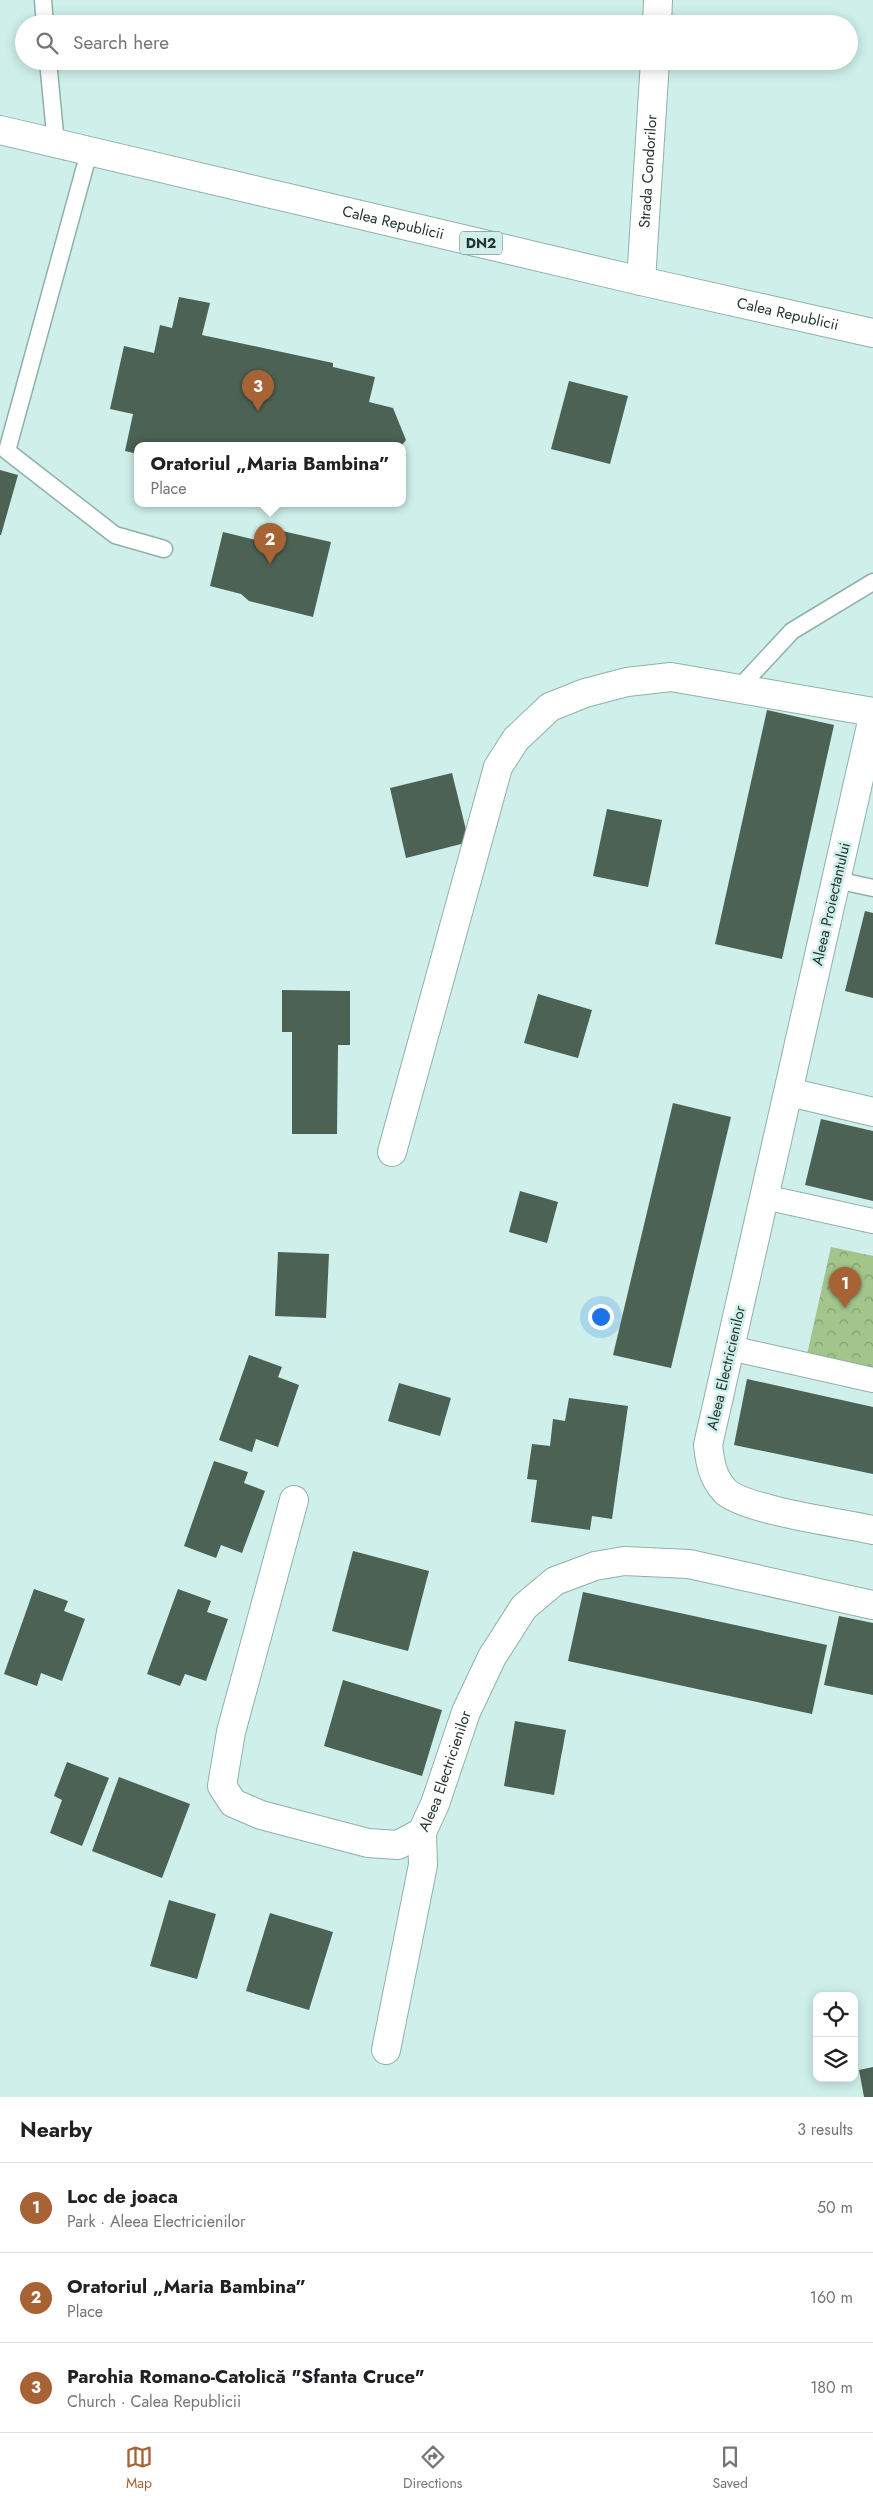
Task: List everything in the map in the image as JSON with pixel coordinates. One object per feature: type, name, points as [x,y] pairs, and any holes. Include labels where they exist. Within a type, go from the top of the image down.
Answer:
[{"type":"street","points":[[657,15],[658,0]]},
{"type":"street","name":"Strada Condorilor","points":[[641,281],[654,70]]},
{"type":"street","name":"Calea Republicii","points":[[0,130],[641,281],[873,333]]},
{"type":"street","points":[[392,1152],[498,767],[516,739],[550,707],[585,693],[627,682],[671,677],[873,712]]},
{"type":"street","name":"Aleea Proiectantului","points":[[788,1092],[873,717]]},
{"type":"street","points":[[788,1092],[873,1112]]},
{"type":"street","name":"Aleea Electricienilor","points":[[788,1092],[708,1445],[710,1466],[718,1482],[726,1492],[747,1504],[873,1530]]},
{"type":"street","points":[[764,1197],[873,1222]]},
{"type":"street","points":[[730,1348],[873,1380]]},
{"type":"street","name":"Aleea Electricienilor","points":[[294,1500],[231,1732],[222,1786],[233,1803],[261,1815],[368,1843],[398,1845],[422,1832],[435,1804],[466,1712],[492,1657],[524,1607],[555,1582],[595,1566],[624,1561],[655,1561],[689,1564],[873,1605]]},
{"type":"street","points":[[386,2050],[423,1865],[422,1832]]},
{"type":"lane","points":[[43,0],[44,15]]},
{"type":"lane","points":[[49,70],[56,144]]},
{"type":"lane","points":[[88,152],[7,451],[114,536],[164,549]]},
{"type":"lane","points":[[739,688],[792,630],[873,582]]},
{"type":"lane","points":[[836,880],[873,888]]},
{"type":"green space","points":[[831,1247],[873,1256],[873,1374],[806,1359]]},
{"type":"building","points":[[179,297],[210,303],[202,335],[333,363],[333,367],[375,377],[369,402],[393,408],[406,440],[404,442],[134,442],[134,453],[125,451],[133,414],[110,409],[124,346],[154,353],[160,325],[172,328]]},
{"type":"building","points":[[569,381],[628,396],[610,464],[551,449]]},
{"type":"building","points":[[0,470],[18,475],[1,535],[0,535]]},
{"type":"building","points":[[260,526],[331,542],[313,617],[249,601],[241,594],[210,586],[223,532],[256,540]]},
{"type":"building","points":[[767,710],[834,725],[782,959],[715,944]]},
{"type":"building","points":[[452,773],[469,842],[406,858],[390,788]]},
{"type":"building","points":[[607,809],[662,820],[648,887],[593,876]]},
{"type":"building","points":[[865,911],[873,913],[873,998],[845,991]]},
{"type":"building","points":[[282,990],[350,991],[350,1045],[338,1045],[337,1134],[292,1134],[292,1032],[282,1032]]},
{"type":"building","points":[[538,994],[592,1010],[578,1058],[524,1043]]},
{"type":"building","points":[[673,1103],[731,1117],[671,1368],[613,1355]]},
{"type":"building","points":[[821,1119],[873,1131],[873,1201],[805,1185]]},
{"type":"building","points":[[520,1191],[558,1202],[547,1243],[509,1232]]},
{"type":"building","points":[[278,1252],[329,1254],[326,1318],[275,1316]]},
{"type":"building","points":[[249,1355],[282,1367],[278,1377],[299,1385],[278,1447],[256,1439],[252,1452],[219,1440]]},
{"type":"building","points":[[747,1379],[873,1407],[873,1474],[734,1445]]},
{"type":"building","points":[[399,1383],[451,1398],[440,1436],[388,1421]]},
{"type":"building","points":[[569,1398],[628,1406],[612,1519],[592,1516],[590,1530],[531,1522],[537,1480],[527,1479],[532,1444],[550,1446],[553,1419],[565,1421]]},
{"type":"building","points":[[214,1461],[248,1472],[244,1483],[265,1491],[242,1553],[221,1545],[216,1558],[184,1546]]},
{"type":"building","points":[[353,1551],[429,1571],[408,1651],[332,1631]]},
{"type":"building","points":[[34,1589],[68,1601],[64,1611],[85,1619],[62,1681],[41,1673],[37,1686],[4,1674]]},
{"type":"building","points":[[178,1589],[211,1601],[207,1612],[228,1619],[206,1681],[185,1674],[180,1686],[147,1674]]},
{"type":"building","points":[[583,1592],[827,1645],[812,1714],[568,1661]]},
{"type":"building","points":[[839,1616],[873,1623],[873,1695],[824,1685]]},
{"type":"building","points":[[343,1680],[442,1710],[422,1776],[324,1746]]},
{"type":"building","points":[[515,1721],[566,1730],[554,1795],[504,1786]]},
{"type":"building","points":[[67,1762],[109,1778],[82,1846],[50,1833],[62,1800],[54,1796]]},
{"type":"building","points":[[119,1777],[190,1804],[162,1878],[92,1851]]},
{"type":"building","points":[[169,1900],[216,1914],[197,1979],[150,1966]]},
{"type":"building","points":[[270,1913],[333,1932],[309,2010],[246,1991]]},
{"type":"building","points":[[873,2067],[873,2097],[864,2097],[859,2070]]},
{"type":"place","name":"Parohia Romano-Catolică \"Sfanta Cruce\"","points":[[258,411]]},
{"type":"place","name":"Oratoriul „Maria Bambina”","points":[[270,564]]},
{"type":"place","name":"Loc de joaca","points":[[845,1308]]}]
